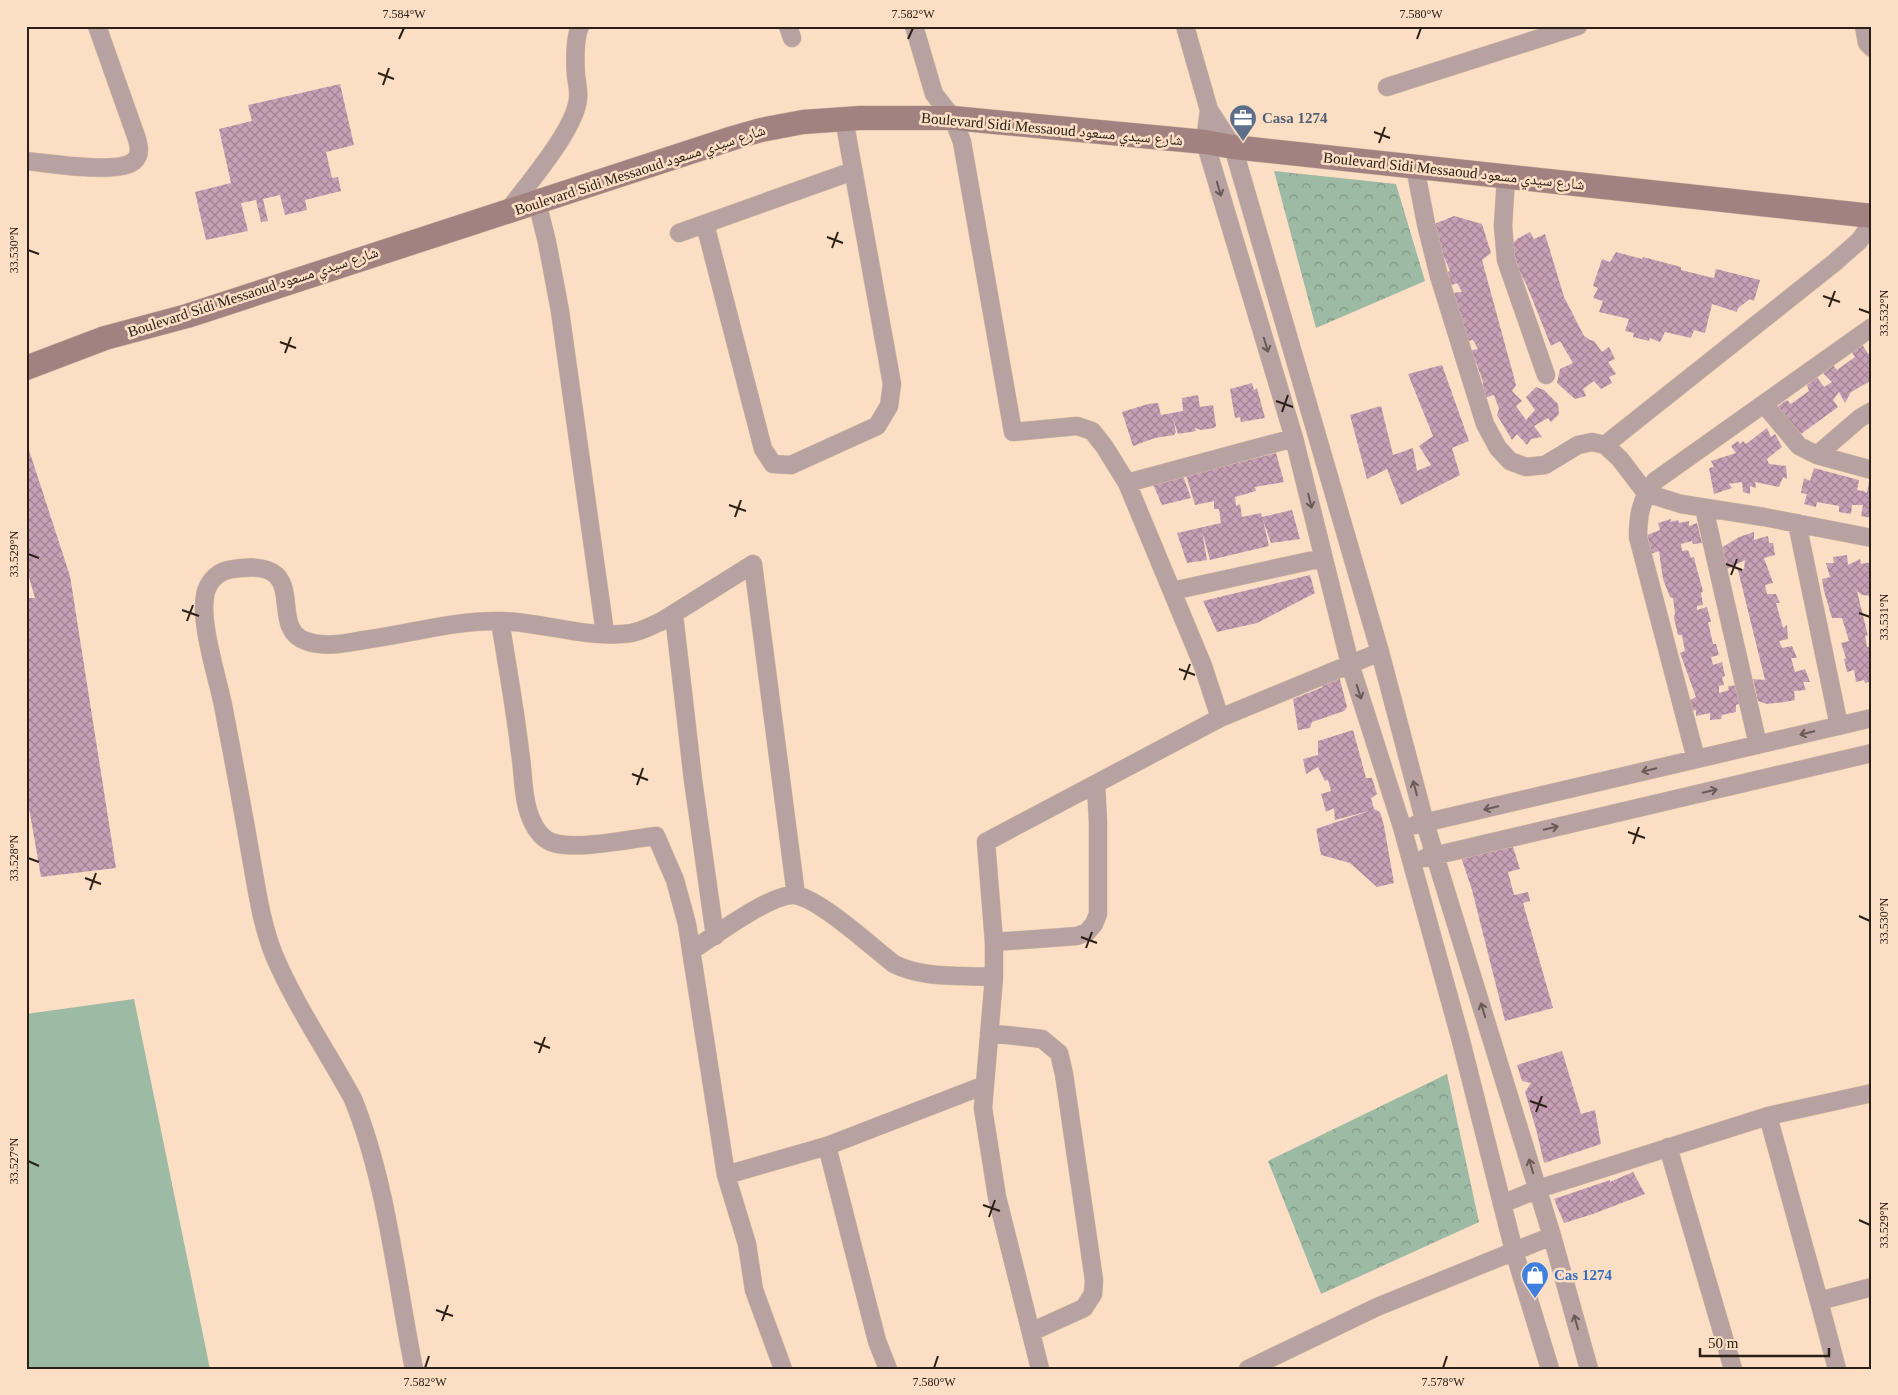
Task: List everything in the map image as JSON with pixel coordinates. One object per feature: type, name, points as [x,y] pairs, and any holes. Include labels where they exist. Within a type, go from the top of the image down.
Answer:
[{"type":"street","points":[[26,161],[67,166],[111,167],[130,164],[137,157],[139,151],[137,139],[96,26]]},
{"type":"street","points":[[507,212],[560,140],[574,116],[579,98],[576,41],[580,26]]},
{"type":"street","points":[[914,26],[934,94],[953,118],[962,142],[1013,432],[1077,426],[1092,431],[1104,446],[1127,483],[1204,666],[1220,718]]},
{"type":"street","points":[[1185,26],[1209,110],[1233,147],[1380,652],[1424,823],[1436,856],[1538,1189],[1590,1369]]},
{"type":"street","points":[[1864,26],[1867,43],[1872,48]]},
{"type":"street","points":[[1387,87],[1567,28]]},
{"type":"street","points":[[1209,110],[1205,142],[1294,438],[1350,664],[1412,861],[1514,1251],[1550,1369]]},
{"type":"street","name":"Boulevard Sidi Messaoud شارع سيدي مسعود","points":[[26,368],[105,338],[187,316],[761,130],[803,122],[844,119],[953,118],[1205,142],[1233,147],[1872,216]]},
{"type":"street","points":[[705,224],[763,449],[772,464],[791,465],[877,426],[889,406],[892,384],[844,119]]},
{"type":"street","points":[[1415,167],[1438,276],[1485,424],[1498,448],[1510,461],[1526,467],[1545,466],[1578,445],[1592,442],[1605,445],[1620,459],[1646,493],[1681,504],[1797,523],[1872,538]]},
{"type":"street","points":[[679,233],[853,172]]},
{"type":"street","points":[[1506,176],[1503,226],[1506,260],[1546,375]]},
{"type":"street","points":[[537,202],[547,242],[560,312],[605,634]]},
{"type":"street","points":[[1605,445],[1834,263],[1859,240],[1872,223]]},
{"type":"street","points":[[1696,759],[1638,537],[1638,515],[1646,493],[1655,481],[1872,327]]},
{"type":"street","points":[[1764,404],[1799,446],[1817,455],[1872,470]]},
{"type":"street","points":[[1817,455],[1860,418],[1872,411]]},
{"type":"street","points":[[1127,483],[1294,438]]},
{"type":"street","points":[[1704,508],[1758,745]]},
{"type":"street","points":[[1797,523],[1839,726]]},
{"type":"street","points":[[1172,591],[1324,558]]},
{"type":"street","points":[[414,1369],[383,1200],[362,1121],[348,1090],[286,980],[273,953],[263,922],[222,702],[208,640],[205,593],[210,582],[228,570],[251,569],[272,572],[280,578],[284,586],[288,621],[293,633],[307,642],[332,644],[448,626],[500,621],[580,632],[622,634],[633,632],[674,615],[752,564],[796,895]]},
{"type":"street","points":[[674,615],[692,771],[715,936]]},
{"type":"street","points":[[500,621],[526,801],[533,823],[543,837],[550,842],[560,844],[590,844],[656,836],[675,880],[691,950],[726,1174],[747,1244],[754,1290],[783,1369]]},
{"type":"street","points":[[1040,1369],[997,1197],[983,1108],[994,977],[994,942],[986,842],[1220,718],[1380,652]]},
{"type":"street","points":[[1402,827],[1872,718]]},
{"type":"street","points":[[1412,861],[1872,753]]},
{"type":"street","points":[[994,942],[1077,936],[1087,932],[1094,924],[1098,914],[1099,860],[1096,784]]},
{"type":"street","points":[[691,950],[748,914],[778,898],[796,895],[809,900],[830,913],[894,964],[903,969],[922,974],[994,977]]},
{"type":"street","points":[[989,1033],[1042,1039],[1058,1053],[1064,1074],[1094,1280],[1093,1294],[1084,1308],[1031,1332]]},
{"type":"street","points":[[726,1174],[827,1146],[985,1085]]},
{"type":"street","points":[[1502,1204],[1538,1189],[1768,1116],[1872,1092]]},
{"type":"street","points":[[1768,1116],[1837,1369]]},
{"type":"street","points":[[827,1146],[877,1340],[888,1369]]},
{"type":"street","points":[[1668,1147],[1733,1369]]},
{"type":"street","points":[[1248,1369],[1377,1307],[1552,1236]]},
{"type":"street","points":[[1819,1301],[1872,1286]]},
{"type":"green space","points":[[1274,171],[1396,184],[1425,281],[1316,328]]},
{"type":"green space","points":[[134,999],[210,1369],[26,1369],[26,1014]]},
{"type":"green space","points":[[1447,1074],[1479,1222],[1321,1294],[1268,1161]]},
{"type":"building","points":[[340,84],[354,145],[326,152],[332,178],[338,177],[341,191],[305,200],[307,210],[285,215],[280,195],[263,199],[268,221],[261,222],[256,200],[241,203],[248,231],[206,240],[195,192],[231,183],[219,129],[252,121],[248,105]]},
{"type":"building","points":[[1454,216],[1482,224],[1491,253],[1482,260],[1516,385],[1512,391],[1522,401],[1516,406],[1526,420],[1535,410],[1526,397],[1536,387],[1544,390],[1558,404],[1559,414],[1551,422],[1548,418],[1534,426],[1542,437],[1531,439],[1527,445],[1517,434],[1512,440],[1497,415],[1499,409],[1494,395],[1484,398],[1483,382],[1476,362],[1472,363],[1468,351],[1478,349],[1473,340],[1467,341],[1458,307],[1453,307],[1450,293],[1462,292],[1457,283],[1447,287],[1443,274],[1450,271],[1445,259],[1439,259],[1432,225]]},
{"type":"building","points":[[1530,232],[1534,239],[1545,234],[1564,297],[1584,336],[1594,341],[1602,352],[1609,347],[1615,359],[1608,362],[1616,374],[1609,377],[1612,383],[1601,389],[1594,381],[1583,389],[1586,396],[1575,399],[1557,383],[1560,369],[1573,363],[1560,341],[1551,346],[1527,286],[1508,249],[1517,239]]},
{"type":"building","points":[[1616,252],[1681,267],[1681,270],[1714,278],[1716,269],[1760,280],[1754,301],[1750,299],[1738,308],[1737,312],[1712,304],[1705,333],[1694,330],[1691,338],[1665,332],[1660,342],[1650,338],[1649,341],[1633,337],[1634,333],[1625,331],[1629,319],[1599,312],[1603,301],[1593,298],[1598,288],[1593,286],[1602,259],[1610,262]]},
{"type":"building","points":[[1862,344],[1868,354],[1872,350],[1872,380],[1851,392],[1845,403],[1839,392],[1833,400],[1838,407],[1801,434],[1777,407],[1787,400],[1791,404],[1809,391],[1807,385],[1817,377],[1824,387],[1832,382],[1823,373],[1833,365],[1837,370],[1855,357],[1852,352]]},
{"type":"building","points":[[1442,365],[1469,441],[1452,448],[1460,475],[1401,505],[1387,469],[1367,479],[1350,415],[1381,406],[1393,455],[1413,448],[1417,471],[1431,465],[1419,446],[1433,436],[1408,374]]},
{"type":"building","points":[[1252,383],[1254,390],[1257,388],[1265,418],[1241,422],[1240,417],[1235,418],[1230,389]]},
{"type":"building","points":[[1198,395],[1200,407],[1213,405],[1216,426],[1214,428],[1201,430],[1195,428],[1196,431],[1178,434],[1173,418],[1176,432],[1174,435],[1155,438],[1133,446],[1122,412],[1158,403],[1161,415],[1183,411],[1182,398]]},
{"type":"building","points":[[1767,428],[1771,437],[1775,434],[1782,447],[1767,459],[1769,464],[1786,466],[1787,479],[1783,477],[1779,487],[1755,482],[1756,488],[1750,486],[1750,494],[1743,492],[1742,482],[1729,484],[1732,488],[1714,494],[1709,468],[1714,467],[1711,461],[1736,453],[1731,446],[1738,441],[1740,444],[1743,441],[1746,444]]},
{"type":"building","points":[[27,444],[70,576],[116,868],[41,877],[26,791],[26,598],[35,598],[26,567]]},
{"type":"building","points":[[1276,453],[1284,482],[1255,487],[1256,491],[1235,497],[1236,506],[1240,504],[1242,517],[1261,513],[1262,517],[1292,510],[1300,539],[1271,543],[1263,520],[1269,546],[1210,560],[1202,531],[1207,560],[1187,563],[1177,533],[1221,523],[1219,509],[1214,509],[1214,501],[1195,505],[1186,475],[1231,462],[1229,465]]},
{"type":"building","points":[[1814,468],[1859,480],[1857,490],[1867,493],[1869,481],[1872,482],[1872,518],[1861,516],[1863,505],[1852,505],[1851,514],[1839,512],[1839,506],[1817,502],[1816,507],[1804,504],[1807,494],[1801,493],[1804,478],[1810,481]]},
{"type":"building","points":[[1182,473],[1191,498],[1162,505],[1151,480]]},
{"type":"building","points":[[1671,519],[1670,522],[1678,520],[1679,523],[1689,521],[1689,526],[1697,523],[1702,543],[1693,544],[1692,541],[1681,544],[1682,551],[1688,550],[1691,558],[1694,557],[1703,591],[1701,593],[1703,605],[1697,606],[1697,610],[1707,607],[1711,622],[1708,622],[1713,644],[1716,644],[1719,655],[1711,657],[1713,665],[1722,662],[1725,676],[1722,677],[1724,685],[1719,686],[1719,693],[1729,690],[1728,686],[1740,685],[1743,703],[1736,705],[1736,712],[1722,715],[1721,719],[1710,720],[1710,713],[1696,716],[1696,710],[1691,711],[1688,701],[1696,697],[1680,653],[1685,651],[1682,635],[1678,635],[1674,618],[1673,598],[1670,597],[1663,579],[1659,551],[1648,555],[1645,543],[1649,542],[1647,535],[1660,530],[1658,523]]},
{"type":"building","points":[[1754,532],[1754,540],[1768,536],[1769,543],[1773,543],[1775,555],[1764,558],[1773,583],[1765,585],[1767,594],[1776,594],[1780,603],[1776,603],[1783,628],[1787,625],[1788,639],[1779,641],[1782,648],[1792,646],[1797,658],[1791,658],[1795,672],[1805,669],[1810,682],[1803,682],[1806,690],[1794,691],[1795,700],[1767,704],[1758,701],[1753,679],[1765,680],[1738,570],[1744,569],[1745,560],[1723,571],[1718,550],[1739,537]]},
{"type":"building","points":[[1847,555],[1848,565],[1860,559],[1861,564],[1872,562],[1872,596],[1862,595],[1857,591],[1868,636],[1865,635],[1867,647],[1872,646],[1872,681],[1865,683],[1864,680],[1856,682],[1854,670],[1847,672],[1844,659],[1846,658],[1841,643],[1849,641],[1842,618],[1832,618],[1822,579],[1830,577],[1826,563],[1834,563],[1833,557]]},
{"type":"building","points":[[1310,575],[1315,593],[1257,623],[1217,632],[1203,601]]},
{"type":"building","points":[[1339,676],[1347,707],[1344,711],[1312,722],[1310,728],[1298,730],[1293,699],[1323,687],[1321,680]]},
{"type":"building","points":[[1353,730],[1366,778],[1372,778],[1377,794],[1371,798],[1374,809],[1380,812],[1384,826],[1394,883],[1377,887],[1350,863],[1321,855],[1316,829],[1369,811],[1335,820],[1334,808],[1326,812],[1321,794],[1331,791],[1328,780],[1325,781],[1318,767],[1306,774],[1303,759],[1318,755],[1318,741]]},
{"type":"building","points":[[1513,847],[1520,869],[1508,872],[1514,895],[1528,892],[1530,901],[1523,903],[1553,1008],[1505,1021],[1472,890],[1461,857]]},
{"type":"building","points":[[1562,1051],[1581,1114],[1595,1110],[1601,1144],[1544,1163],[1525,1092],[1531,1083],[1522,1081],[1517,1065]]},
{"type":"building","points":[[1633,1172],[1645,1194],[1564,1223],[1554,1199],[1610,1180],[1610,1182]]},
{"type":"place","name":"Casa 1274","points":[[1243,142]]},
{"type":"place","name":"Cas 1274","points":[[1535,1299]]}]
